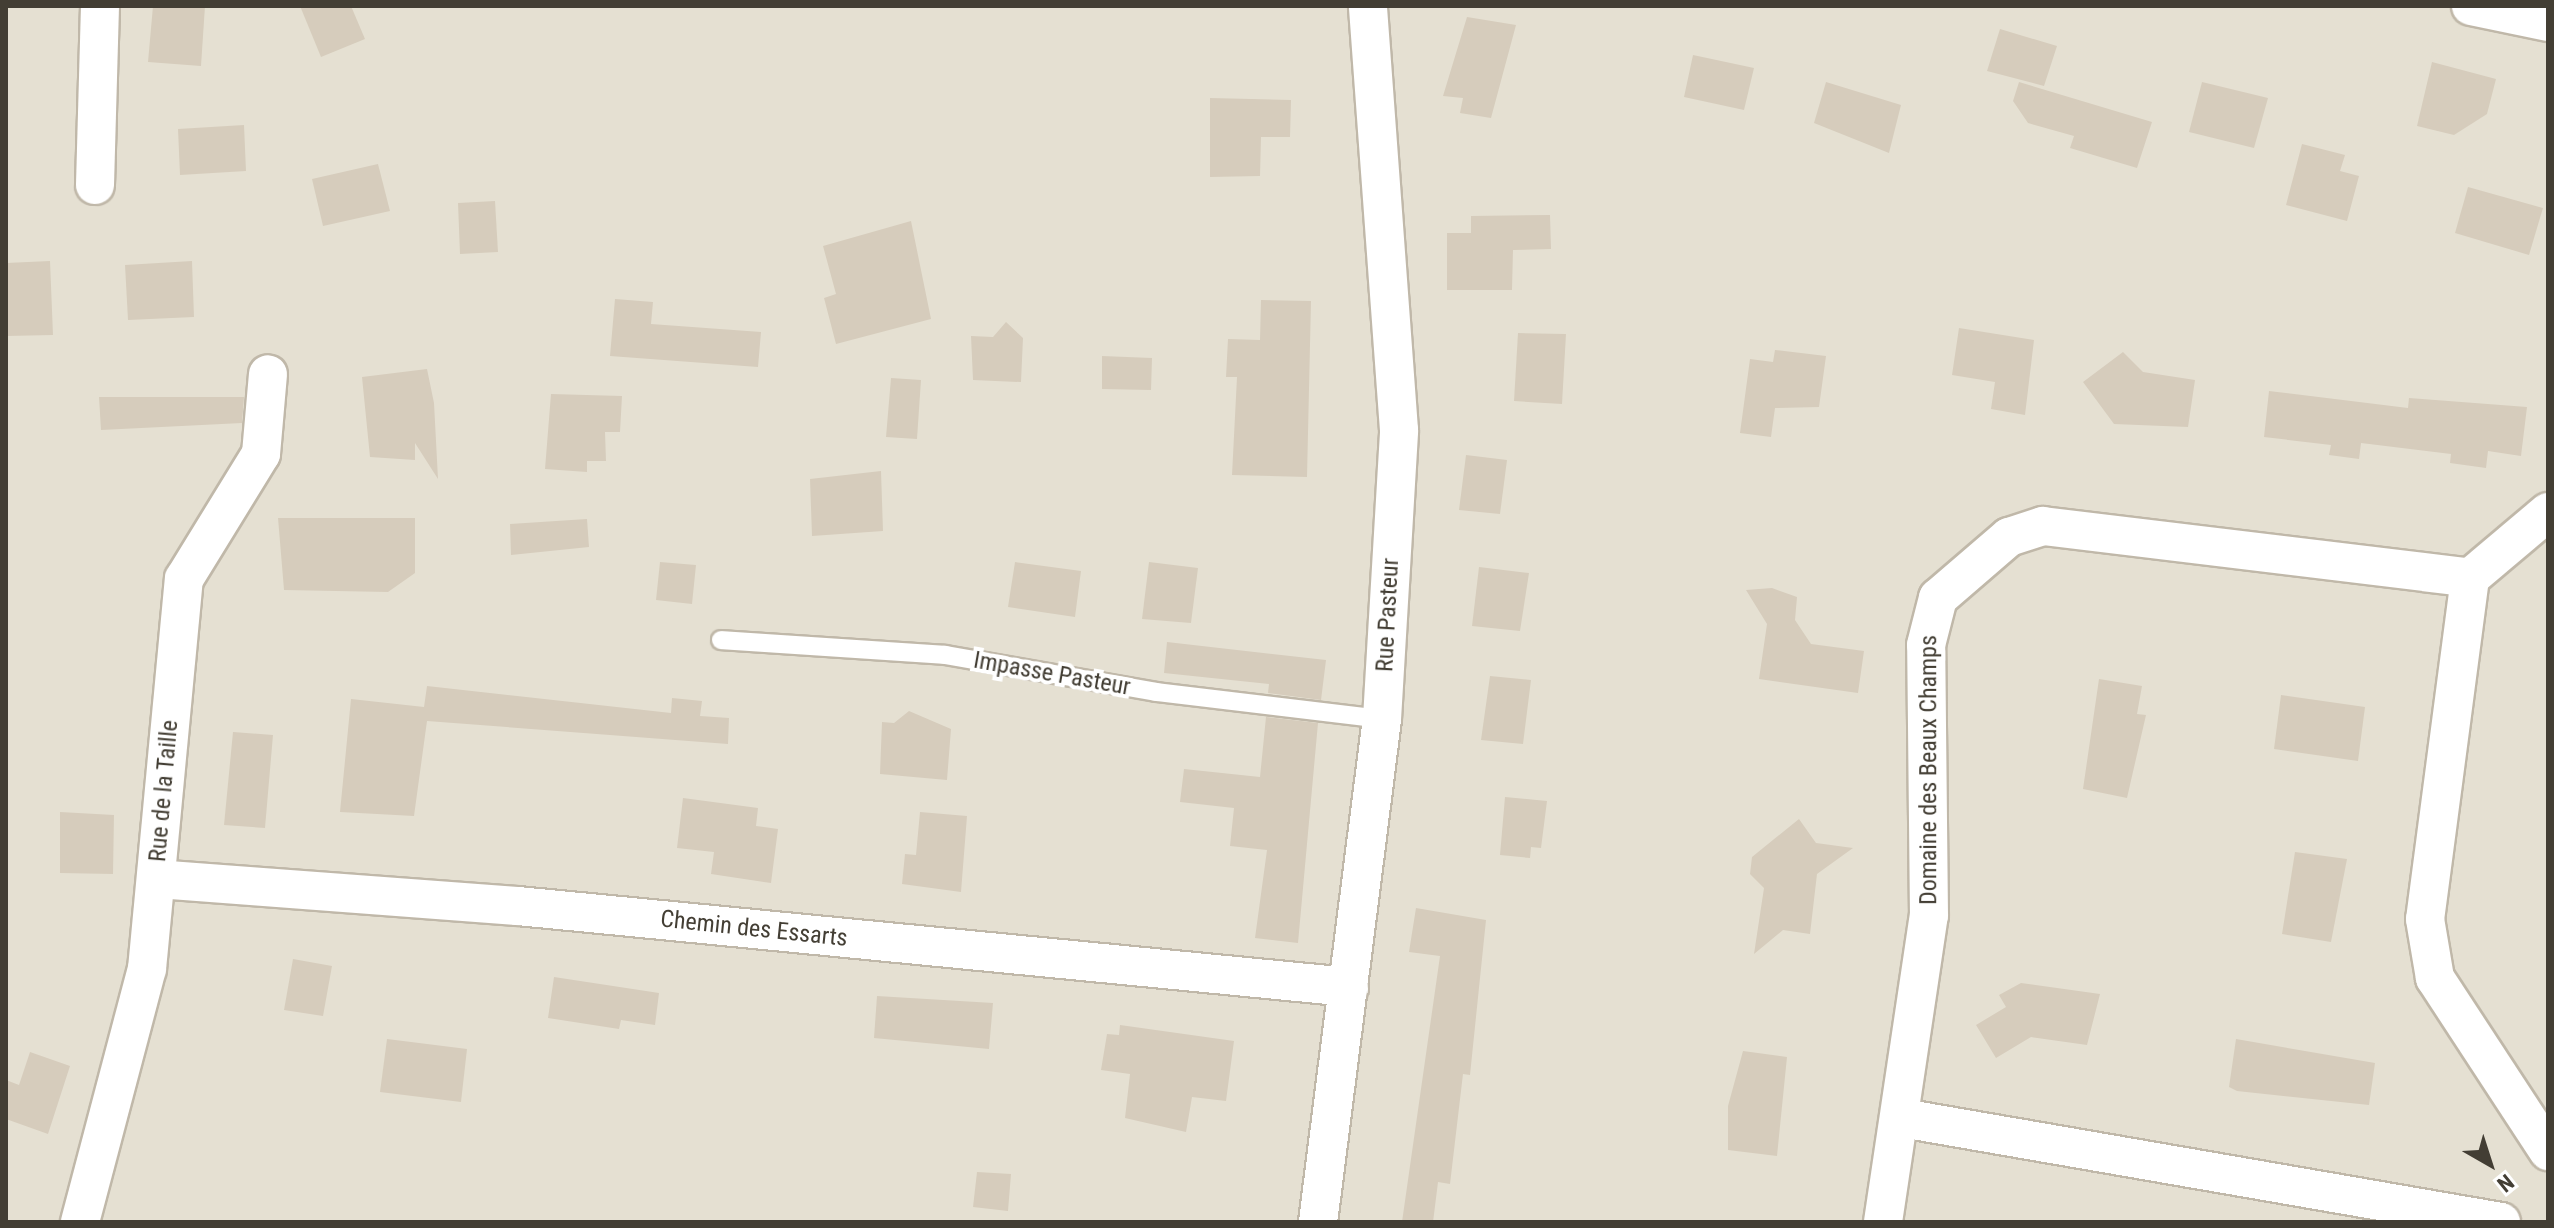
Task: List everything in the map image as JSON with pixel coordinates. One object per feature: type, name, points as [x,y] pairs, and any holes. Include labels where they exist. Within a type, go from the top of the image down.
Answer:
[{"type":"street","points":[[95,185],[94,95],[100,6]]},
{"type":"street","name":"Rue Pasteur","points":[[1318,1222],[1382,719],[1399,430],[1368,6]]},
{"type":"street","points":[[2471,6],[2548,22]]},
{"type":"street","name":"Rue de la Taille","points":[[80,1222],[134,1032],[157,879],[181,589],[193,557],[261,454],[268,374]]},
{"type":"street","points":[[2548,512],[2470,578],[2425,919],[2428,962],[2548,1151]]},
{"type":"street","name":"Domaine des Beaux Champs","points":[[1883,1222],[1902,1118],[1929,916],[1926,645],[1938,598],[1953,582],[2025,528],[2065,526],[2470,578]]},
{"type":"street","name":"Chemin des Essarts","points":[[157,879],[518,906],[1349,987]]},
{"type":"street","points":[[1902,1118],[2501,1222]]},
{"type":"lane","name":"Impasse Pasteur","points":[[721,640],[945,655],[1035,675],[1382,719]]},
{"type":"shaded area","points":[[6,6],[2548,6],[2548,1222],[6,1222]]},
{"type":"building","points":[[153,6],[205,6],[201,66],[148,62]]},
{"type":"building","points":[[300,6],[351,6],[365,39],[321,57]]},
{"type":"building","points":[[1467,17],[1516,25],[1491,118],[1460,113],[1463,98],[1443,96]]},
{"type":"building","points":[[2000,29],[2057,46],[2044,86],[1987,71]]},
{"type":"building","points":[[1693,55],[1754,68],[1744,110],[1684,97]]},
{"type":"building","points":[[2432,62],[2496,79],[2487,114],[2454,135],[2417,126]]},
{"type":"building","points":[[1826,82],[1901,105],[1889,153],[1814,123]]},
{"type":"building","points":[[2019,82],[2152,122],[2137,168],[2070,148],[2074,136],[2028,123],[2013,101]]},
{"type":"building","points":[[2202,82],[2268,98],[2254,148],[2189,132]]},
{"type":"building","points":[[1210,98],[1291,100],[1290,137],[1261,137],[1260,176],[1210,177]]},
{"type":"building","points":[[244,125],[246,171],[180,175],[178,129]]},
{"type":"building","points":[[2302,144],[2345,155],[2340,171],[2359,176],[2347,221],[2286,205]]},
{"type":"building","points":[[378,164],[390,211],[323,226],[312,179]]},
{"type":"building","points":[[2468,187],[2543,208],[2529,255],[2455,233]]},
{"type":"building","points":[[495,201],[498,252],[460,254],[458,203]]},
{"type":"building","points":[[1550,215],[1551,249],[1513,250],[1512,290],[1447,290],[1447,233],[1471,233],[1471,216]]},
{"type":"building","points":[[911,221],[931,319],[836,344],[824,298],[836,294],[823,246]]},
{"type":"building","points":[[50,261],[53,335],[6,336],[6,263]]},
{"type":"building","points":[[192,261],[194,317],[128,320],[125,265]]},
{"type":"building","points":[[615,299],[653,302],[651,324],[761,332],[758,367],[610,356]]},
{"type":"building","points":[[1261,300],[1311,301],[1307,477],[1232,475],[1237,377],[1226,377],[1228,339],[1260,340]]},
{"type":"building","points":[[1006,322],[1023,338],[1021,382],[973,380],[971,336],[993,337]]},
{"type":"building","points":[[1959,328],[2034,340],[2025,415],[1991,409],[1995,382],[1952,375]]},
{"type":"building","points":[[1518,333],[1566,334],[1562,404],[1514,401]]},
{"type":"building","points":[[1775,350],[1826,356],[1819,407],[1775,408],[1771,437],[1740,433],[1750,359],[1773,362]]},
{"type":"building","points":[[2123,352],[2143,372],[2195,380],[2188,427],[2114,424],[2083,382]]},
{"type":"building","points":[[1102,356],[1152,358],[1151,390],[1102,389]]},
{"type":"building","points":[[427,369],[434,403],[438,479],[415,443],[415,460],[370,457],[362,377]]},
{"type":"building","points":[[891,378],[921,380],[917,439],[886,437]]},
{"type":"building","points":[[2269,391],[2408,408],[2409,398],[2527,407],[2521,456],[2488,451],[2486,468],[2450,463],[2451,454],[2361,443],[2359,459],[2329,455],[2331,445],[2264,437]]},
{"type":"building","points":[[551,394],[622,396],[620,432],[605,432],[606,461],[587,461],[587,472],[545,469]]},
{"type":"building","points":[[99,397],[244,397],[242,423],[101,430]]},
{"type":"building","points":[[1466,455],[1507,460],[1500,514],[1459,510]]},
{"type":"building","points":[[881,471],[883,531],[812,536],[810,479]]},
{"type":"building","points":[[278,518],[415,518],[415,573],[388,592],[284,590]]},
{"type":"building","points":[[587,519],[589,547],[511,555],[510,524]]},
{"type":"building","points":[[660,562],[696,565],[692,604],[656,600]]},
{"type":"building","points":[[1015,562],[1081,571],[1075,617],[1008,607]]},
{"type":"building","points":[[1149,562],[1198,568],[1191,623],[1142,619]]},
{"type":"building","points":[[1479,567],[1529,573],[1520,631],[1472,626]]},
{"type":"building","points":[[1772,588],[1797,597],[1795,620],[1811,644],[1864,651],[1858,693],[1759,679],[1767,624],[1746,590]]},
{"type":"building","points":[[1167,642],[1326,660],[1321,700],[1268,693],[1269,684],[1164,673]]},
{"type":"building","points":[[1490,676],[1531,680],[1523,744],[1481,740]]},
{"type":"building","points":[[2099,679],[2142,686],[2137,714],[2146,715],[2127,798],[2083,789]]},
{"type":"building","points":[[427,686],[671,713],[672,698],[702,701],[700,716],[729,718],[728,744],[427,721],[414,816],[340,812],[351,699],[424,707]]},
{"type":"building","points":[[2281,695],[2365,707],[2358,761],[2274,749]]},
{"type":"building","points":[[909,711],[951,729],[947,780],[880,774],[882,722],[894,723]]},
{"type":"building","points":[[1266,717],[1318,723],[1298,943],[1255,938],[1267,850],[1230,846],[1234,808],[1180,802],[1184,769],[1260,777]]},
{"type":"building","points":[[233,732],[273,735],[265,828],[224,825]]},
{"type":"building","points":[[1505,797],[1547,801],[1541,848],[1531,847],[1530,858],[1500,855]]},
{"type":"building","points":[[683,798],[758,808],[756,826],[778,829],[771,883],[711,874],[714,852],[677,848]]},
{"type":"building","points":[[60,812],[114,815],[113,874],[60,873]]},
{"type":"building","points":[[920,812],[967,816],[961,892],[902,884],[905,854],[916,855]]},
{"type":"building","points":[[1799,819],[1816,843],[1853,848],[1817,874],[1810,934],[1783,930],[1754,954],[1764,888],[1750,874],[1752,857]]},
{"type":"building","points":[[2295,852],[2347,859],[2331,942],[2282,934]]},
{"type":"building","points":[[1416,908],[1486,920],[1470,1075],[1463,1074],[1450,1184],[1438,1182],[1433,1222],[1402,1222],[1440,956],[1409,952]]},
{"type":"building","points":[[293,959],[332,966],[323,1016],[284,1010]]},
{"type":"building","points":[[554,977],[659,993],[655,1025],[621,1020],[619,1029],[548,1018]]},
{"type":"building","points":[[2021,983],[2100,994],[2087,1045],[2031,1037],[1996,1058],[1976,1025],[2006,1007],[1999,995]]},
{"type":"building","points":[[877,996],[993,1003],[989,1049],[874,1038]]},
{"type":"building","points":[[1120,1025],[1234,1041],[1226,1101],[1192,1097],[1186,1132],[1125,1118],[1130,1074],[1101,1070],[1107,1034],[1119,1035]]},
{"type":"building","points":[[387,1039],[467,1049],[461,1102],[380,1092]]},
{"type":"building","points":[[2236,1039],[2375,1063],[2369,1105],[2237,1091],[2229,1087]]},
{"type":"building","points":[[1743,1051],[1787,1057],[1777,1156],[1728,1150],[1728,1106]]},
{"type":"building","points":[[30,1052],[70,1066],[48,1134],[6,1119],[6,1080],[19,1085]]},
{"type":"building","points":[[977,1172],[1011,1174],[1008,1211],[973,1207]]}]
